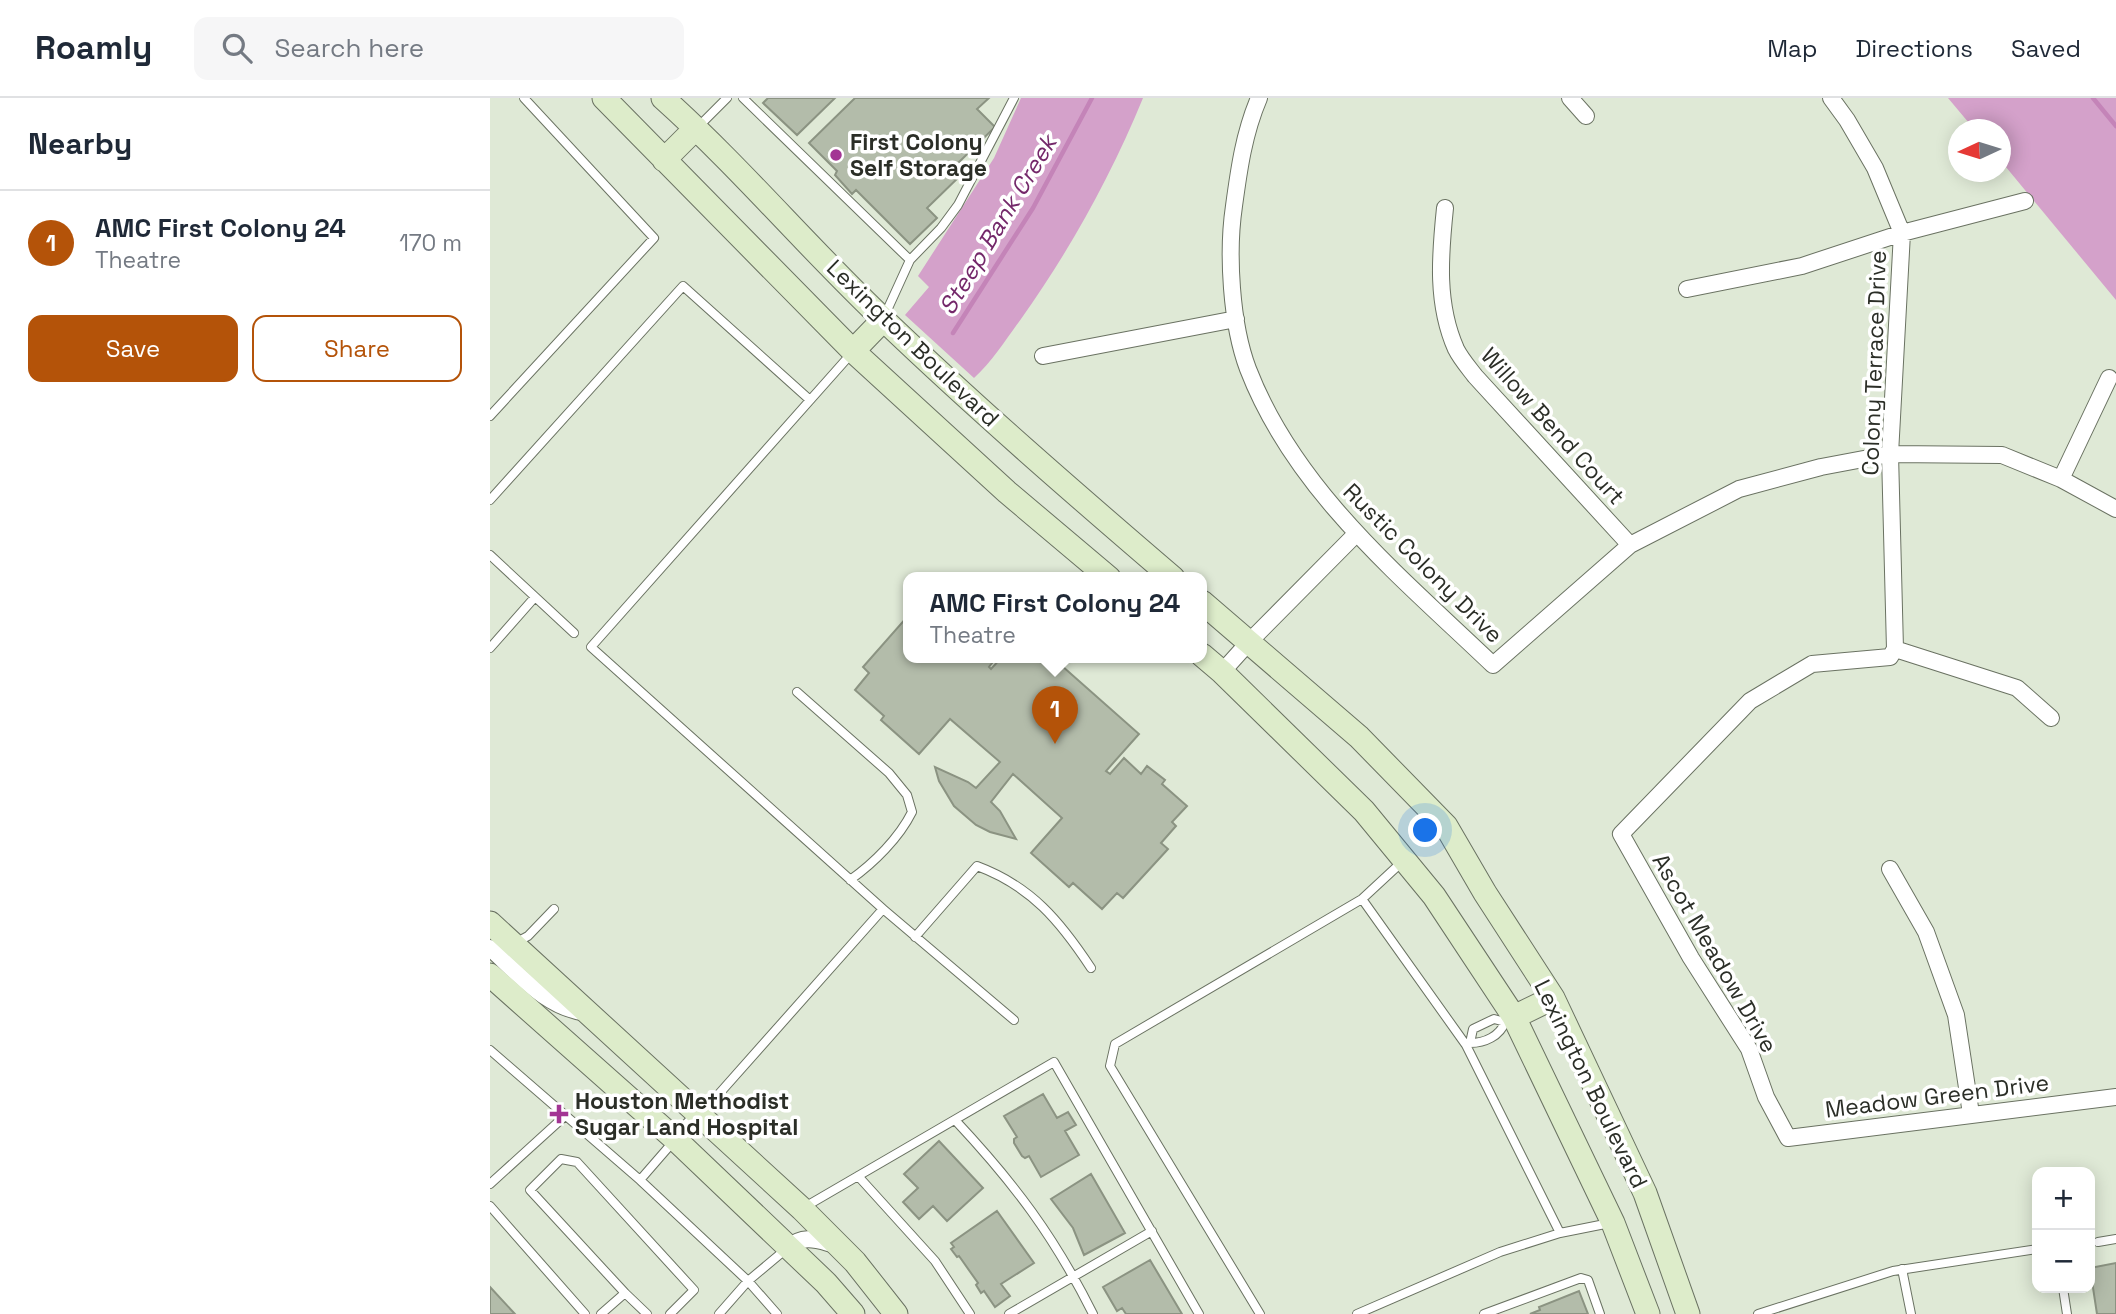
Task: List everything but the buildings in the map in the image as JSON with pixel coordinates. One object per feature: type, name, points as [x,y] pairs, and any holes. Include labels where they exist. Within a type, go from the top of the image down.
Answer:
[{"type":"main road","name":"Lexington Boulevard","points":[[604,98],[853,351],[1007,492],[1102,572]]},
{"type":"main road","name":"Lexington Boulevard","points":[[663,98],[696,128],[883,320],[1075,495],[1166,572]]},
{"type":"main road","points":[[664,160],[696,128]]},
{"type":"main road","points":[[853,351],[883,320]]},
{"type":"main road","name":"Lexington Boulevard","points":[[1207,606],[1359,737],[1446,826],[1485,893],[1553,998],[1646,1193],[1688,1314]]},
{"type":"main road","name":"Lexington Boulevard","points":[[1207,659],[1364,811],[1434,896],[1509,1019],[1613,1223],[1648,1314]]},
{"type":"main road","points":[[490,923],[501,946],[587,1013],[802,1209],[855,1262],[896,1314]]},
{"type":"main road","points":[[490,975],[676,1140],[826,1283],[853,1314]]},
{"type":"main road","points":[[1509,1019],[1553,998]]},
{"type":"street","name":"Rustic Colony Drive","points":[[1259,98],[1242,150],[1231,227],[1231,268],[1236,319],[1247,366],[1266,411],[1317,487],[1356,534],[1493,665],[1630,545]]},
{"type":"street","points":[[1570,98],[1586,116]]},
{"type":"street","name":"Colony Terrace Drive","points":[[1831,98],[1875,168],[1902,233],[1890,454],[1895,649]]},
{"type":"street","points":[[1686,289],[1802,266],[1902,233],[2025,201]]},
{"type":"street","name":"Willow Bend Court","points":[[1444,208],[1440,285],[1447,321],[1457,351],[1475,376],[1630,545]]},
{"type":"street","points":[[1042,356],[1236,319]]},
{"type":"street","points":[[2061,479],[2109,378]]},
{"type":"street","points":[[1630,545],[1739,489],[1821,467],[1890,454],[2001,455],[2061,479],[2116,509]]},
{"type":"street","points":[[1222,672],[1356,534]]},
{"type":"street","points":[[1895,649],[2017,688],[2051,718]]},
{"type":"street","name":"Ascot Meadow Drive","points":[[1776,1117],[1749,1049],[1690,958],[1621,834],[1750,701],[1812,664],[1890,657],[1895,649]]},
{"type":"street","points":[[1890,869],[1926,932],[1956,1015],[1971,1114]]},
{"type":"street","name":"Meadow Green Drive","points":[[1776,1117],[1788,1138],[2116,1097]]},
{"type":"street","points":[[676,1140],[700,1115]]},
{"type":"street","points":[[788,1248],[798,1239],[813,1239],[839,1246]]},
{"type":"lane","points":[[490,416],[654,238],[524,98]]},
{"type":"lane","points":[[696,128],[727,98]]},
{"type":"lane","points":[[743,98],[911,260]]},
{"type":"lane","points":[[883,320],[911,260],[958,205],[1014,98]]},
{"type":"lane","points":[[490,500],[683,286],[810,400]]},
{"type":"lane","points":[[853,351],[591,647],[850,880],[1013,1020]]},
{"type":"lane","points":[[490,555],[574,633]]},
{"type":"lane","points":[[490,648],[535,597]]},
{"type":"lane","points":[[797,692],[889,773],[907,795],[912,812],[904,826],[866,869],[850,880]]},
{"type":"lane","points":[[1260,1314],[1110,1066],[1115,1044],[1362,899],[1405,860]]},
{"type":"lane","points":[[915,937],[977,866],[1002,875],[1048,912],[1065,930],[1091,968]]},
{"type":"lane","points":[[1362,899],[1468,1044],[1560,1233]]},
{"type":"lane","points":[[501,946],[527,936],[554,909]]},
{"type":"lane","points":[[700,1115],[883,909]]},
{"type":"lane","points":[[1468,1044],[1474,1029],[1493,1019],[1509,1019]]},
{"type":"lane","points":[[1468,1044],[1481,1043],[1501,1031],[1509,1019]]},
{"type":"lane","points":[[490,1049],[640,1180],[748,1281],[777,1314]]},
{"type":"lane","points":[[802,1209],[1054,1062],[1199,1314]]},
{"type":"lane","points":[[490,1184],[566,1115]]},
{"type":"lane","points":[[955,1120],[1025,1199],[1074,1276],[1093,1314]]},
{"type":"lane","points":[[640,1180],[676,1140]]},
{"type":"lane","points":[[647,1314],[530,1190],[561,1159],[577,1162],[694,1290],[670,1314]]},
{"type":"lane","points":[[858,1176],[935,1261],[970,1314]]},
{"type":"lane","points":[[490,1206],[585,1314]]},
{"type":"lane","points":[[1357,1314],[1500,1252],[1560,1233],[1613,1223]]},
{"type":"lane","points":[[1009,1314],[1152,1231]]},
{"type":"lane","points":[[2098,1242],[2116,1239]]},
{"type":"lane","points":[[719,1314],[748,1281],[788,1248]]},
{"type":"lane","points":[[1758,1314],[1902,1269],[2032,1250]]},
{"type":"lane","points":[[1902,1269],[1910,1314]]},
{"type":"lane","points":[[1484,1314],[1581,1278],[1588,1280],[1600,1314]]},
{"type":"lane","points":[[601,1314],[625,1293]]},
{"type":"lane","points":[[2064,1293],[2067,1314]]},
{"type":"shaded area","points":[[1021,98],[1143,98],[1117,156],[1073,239],[1021,319],[974,378],[905,315],[929,287],[918,276],[994,158]]},
{"type":"shaded area","points":[[1948,98],[2116,98],[2116,300],[2011,173],[2011,119],[1966,119]]},
{"type":"waterway","name":"Steep Bank Creek","points":[[953,333],[1033,208],[1092,98]]},
{"type":"waterway","name":"Steep Bank Creek","points":[[2093,98],[2116,126]]},
{"type":"place","name":"First Colony Self Storage","points":[[836,155]]},
{"type":"place","name":"AMC First Colony 24","points":[[1055,744]]},
{"type":"place","name":"Houston Methodist Sugar Land Hospital","points":[[559,1114]]}]
